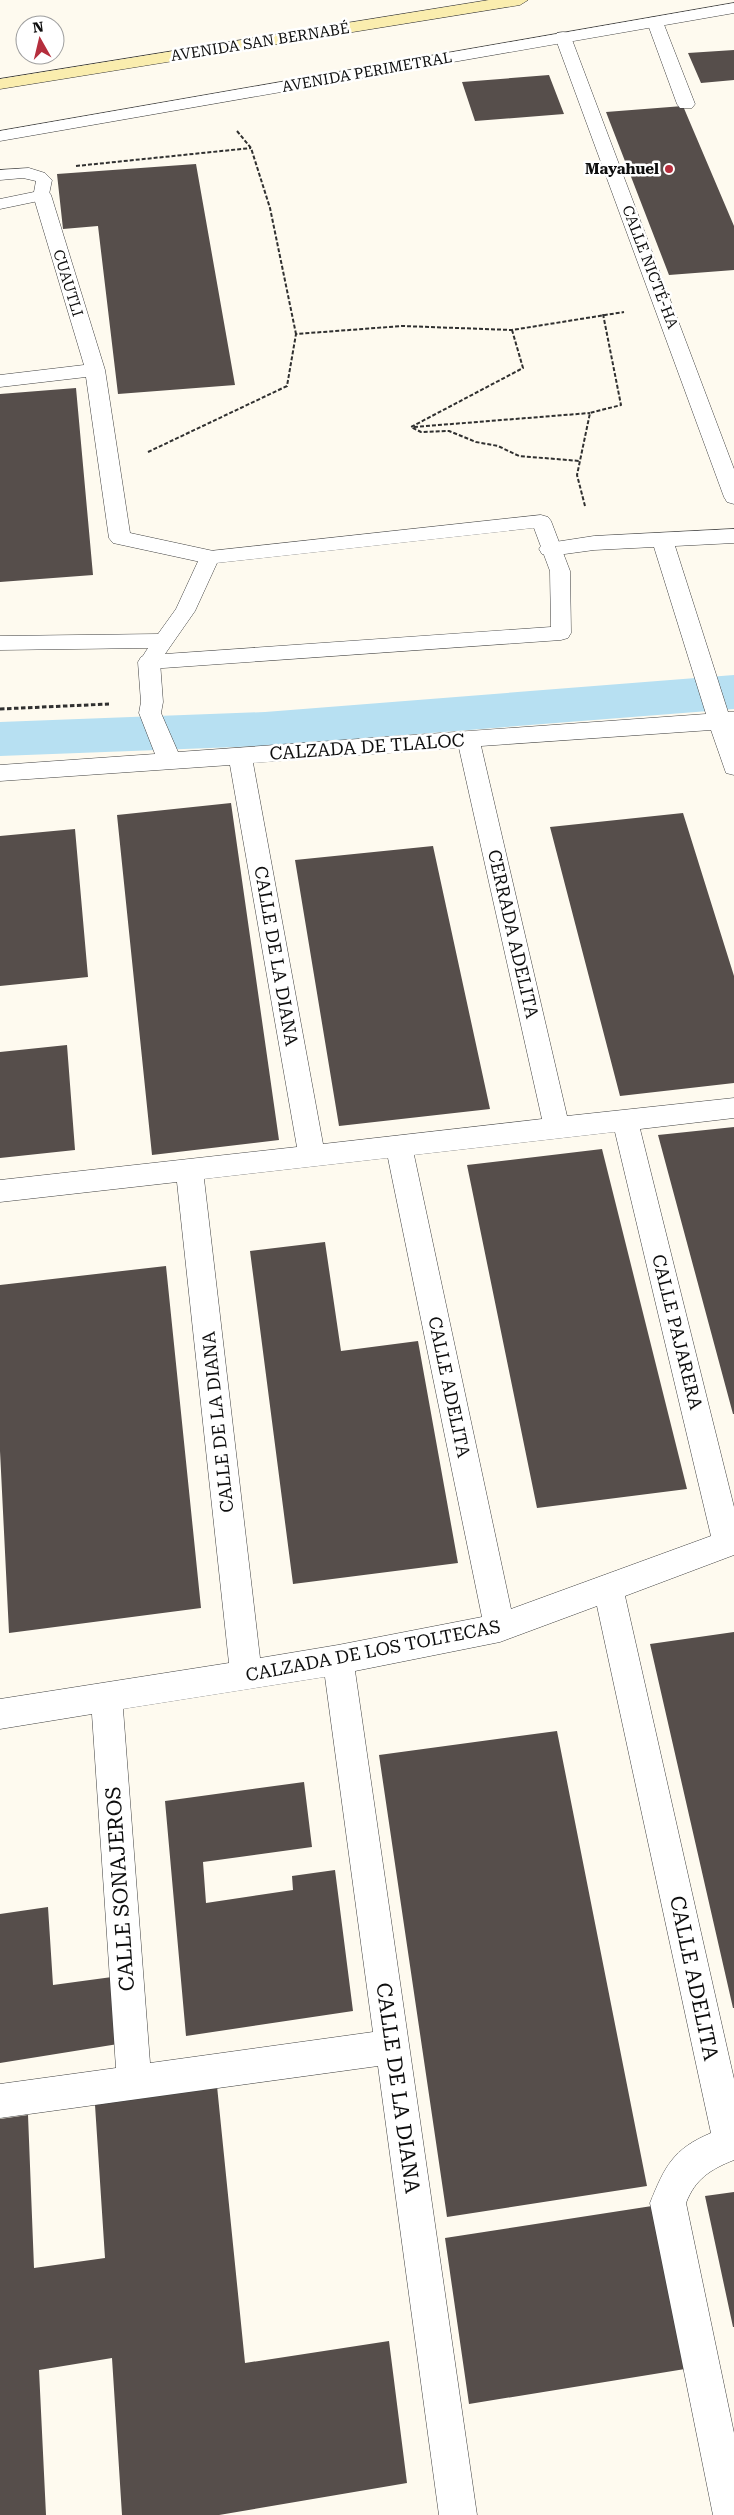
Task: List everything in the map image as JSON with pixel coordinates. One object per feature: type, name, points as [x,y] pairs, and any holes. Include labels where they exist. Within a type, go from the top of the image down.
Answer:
[{"type":"main road","name":"AVENIDA SAN BERNABÉ","points":[[0,84],[520,0]]},
{"type":"street","name":"AVENIDA PERIMETRAL","points":[[0,136],[734,8]]},
{"type":"street","points":[[654,22],[686,104]]},
{"type":"street","name":"CALLE NICTÉ-HA","points":[[563,37],[666,309],[734,497]]},
{"type":"street","name":"CUAUTLI","points":[[42,195],[95,370],[120,538],[210,557]]},
{"type":"street","points":[[0,381],[95,370]]},
{"type":"street","points":[[550,549],[594,543],[734,536]]},
{"type":"street","points":[[663,541],[726,721],[734,767]]},
{"type":"street","points":[[149,662],[151,708],[167,757]]},
{"type":"street","name":"CALZADA DE TLALOC","points":[[0,773],[167,757],[240,756],[726,721]]},
{"type":"street","name":"CERRADA ADELITA","points":[[468,739],[557,1128]]},
{"type":"street","name":"CALLE DE LA DIANA","points":[[240,756],[312,1156]]},
{"type":"street","points":[[0,1191],[734,1108]]},
{"type":"street","name":"CALLE PAJARERA","points":[[625,1121],[731,1542]]},
{"type":"street","name":"CALLE ADELITA","points":[[399,1146],[500,1628]]},
{"type":"street","name":"CALLE DE LA DIANA","points":[[189,1170],[246,1675]]},
{"type":"street","name":"CALZADA DE LOS TOLTECAS","points":[[0,1714],[338,1660],[500,1628],[731,1542]]},
{"type":"street","name":"CALLE ADELITA","points":[[608,1588],[733,2144],[713,2149],[691,2162],[676,2180],[668,2203],[732,2515]]},
{"type":"street","name":"CALLE DE LA DIANA","points":[[338,1660],[458,2515]]},
{"type":"street","name":"CALLE SONAJEROS","points":[[106,1697],[134,2082]]},
{"type":"street","points":[[0,2101],[392,2048]]},
{"type":"lane","points":[[0,176],[31,173],[39,175],[44,180],[42,195],[0,204]]},
{"type":"lane","points":[[541,522],[560,571],[561,633],[149,662],[185,611],[210,557],[541,522]]},
{"type":"lane","points":[[0,643],[163,640]]},
{"type":"path","points":[[111,469],[287,386],[296,334],[270,208],[251,148],[210,100]]},
{"type":"path","points":[[31,173],[130,159],[251,148]]},
{"type":"path","points":[[296,334],[402,326],[512,330],[603,314],[666,309]]},
{"type":"path","points":[[411,427],[590,413],[621,405],[603,314]]},
{"type":"path","points":[[411,427],[523,368],[512,330]]},
{"type":"path","points":[[590,413],[577,475],[594,543]]},
{"type":"path","points":[[411,427],[421,432],[449,431],[476,442],[498,446],[519,456],[580,462]]},
{"type":"path","points":[[0,709],[151,708]]},
{"type":"building","points":[[734,50],[734,80],[701,83],[688,53]]},
{"type":"building","points":[[549,75],[564,114],[475,121],[462,82]]},
{"type":"building","name":"Mayahuel","points":[[683,106],[734,226],[734,270],[669,275],[606,112]]},
{"type":"building","points":[[196,164],[235,385],[118,394],[98,226],[63,229],[57,174]]},
{"type":"building","points":[[76,388],[93,575],[0,582],[0,394]]},
{"type":"building","points":[[231,803],[279,1140],[152,1155],[117,815]]},
{"type":"building","points":[[683,813],[734,976],[734,1083],[620,1096],[550,827]]},
{"type":"building","points":[[75,829],[88,977],[0,986],[0,836]]},
{"type":"building","points":[[433,846],[490,1109],[339,1126],[295,860]]},
{"type":"building","points":[[67,1045],[75,1150],[0,1158],[0,1052]]},
{"type":"building","points":[[734,1127],[734,1414],[733,1414],[658,1135]]},
{"type":"building","points":[[602,1149],[687,1489],[537,1508],[467,1165]]},
{"type":"building","points":[[325,1242],[341,1351],[418,1341],[458,1563],[293,1584],[250,1251]]},
{"type":"building","points":[[166,1266],[201,1608],[9,1633],[0,1451],[0,1285]]},
{"type":"building","points":[[734,1632],[734,2008],[733,2008],[650,1644]]},
{"type":"building","points":[[557,1731],[647,2186],[447,2217],[379,1755]]},
{"type":"building","points":[[304,1782],[312,1847],[203,1862],[206,1903],[293,1890],[292,1876],[335,1870],[353,2011],[186,2036],[165,1801]]},
{"type":"building","points":[[48,1907],[53,1985],[112,1977],[118,2044],[0,2063],[0,1914]]},
{"type":"building","points":[[217,2086],[245,2363],[389,2341],[407,2483],[219,2515],[122,2515],[112,2358],[39,2370],[46,2515],[0,2515],[0,2119],[28,2115],[34,2268],[105,2258],[95,2105]]},
{"type":"building","points":[[734,2192],[734,2327],[733,2327],[705,2196]]},
{"type":"building","points":[[652,2206],[685,2369],[469,2404],[445,2238]]},
{"type":"waterway","points":[[0,739],[265,729],[734,692]]},
{"type":"place","name":"Mayahuel","points":[[669,169]]}]
